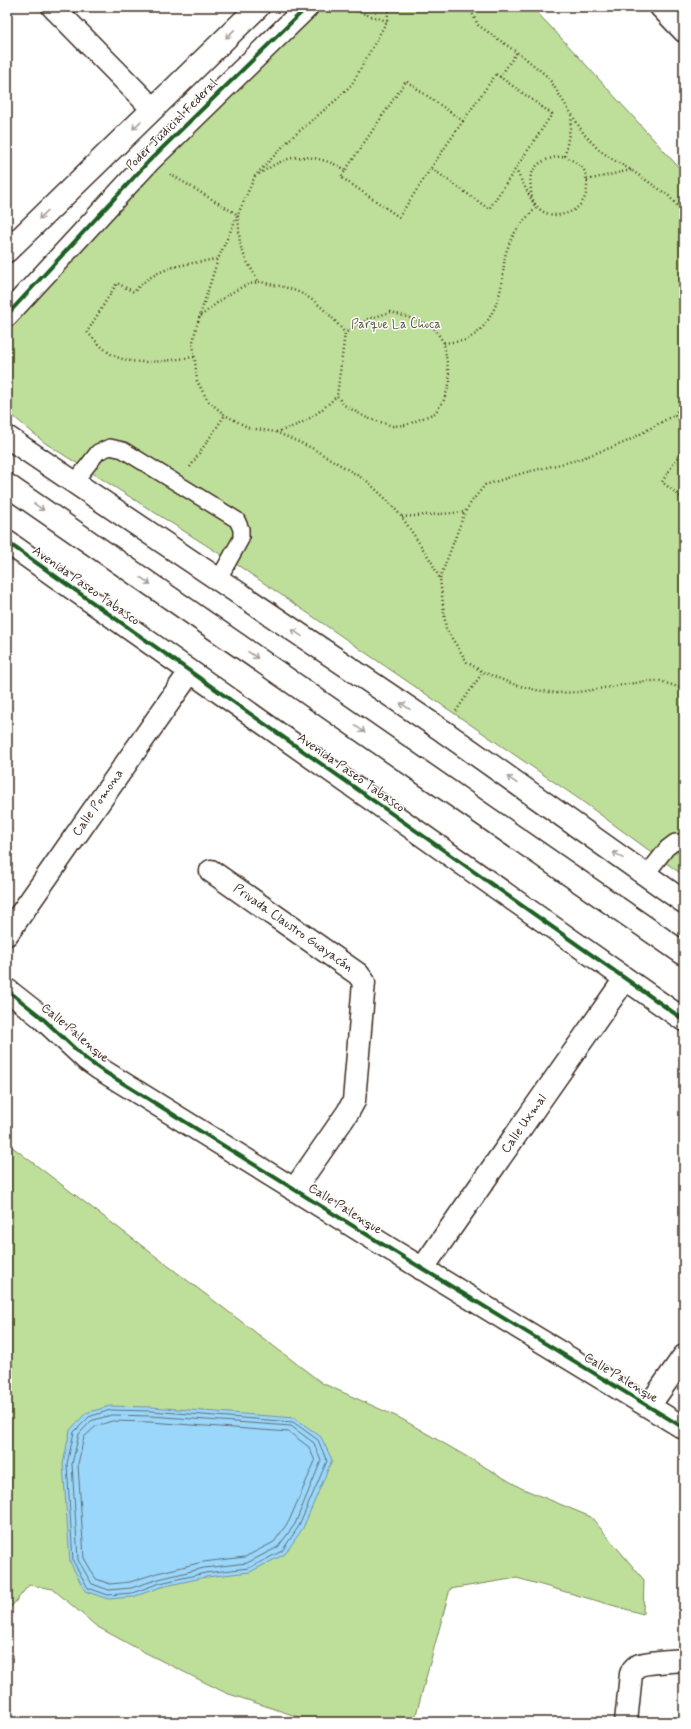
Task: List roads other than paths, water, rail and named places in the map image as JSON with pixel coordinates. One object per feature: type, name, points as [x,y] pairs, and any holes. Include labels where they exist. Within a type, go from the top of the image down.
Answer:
[{"type":"street","points":[[53,7],[153,109]]},
{"type":"street","name":"Poder Judicial Federal","points":[[7,251],[258,7]]},
{"type":"street","name":"Poder Judicial Federal","points":[[7,315],[149,161],[307,7]]},
{"type":"street","points":[[662,7],[684,31]]},
{"type":"street","points":[[7,437],[443,731],[684,902]]},
{"type":"street","points":[[7,485],[684,954]]},
{"type":"street","name":"Avenida Paseo Tabasco","points":[[7,542],[684,1020]]},
{"type":"street","name":"Calle Pomona","points":[[7,934],[190,672]]},
{"type":"street","name":"Privada Claustro Guayacán","points":[[211,871],[358,974],[364,982],[354,1101],[294,1190]]},
{"type":"street","name":"Calle Uxmal","points":[[422,1269],[625,979]]},
{"type":"street","name":"Calle Palenque","points":[[7,990],[40,1016],[92,1064],[422,1269],[684,1428]]},
{"type":"street","points":[[649,1406],[684,1356]]},
{"type":"street","points":[[626,1722],[631,1674],[633,1669],[637,1666],[684,1660]]},
{"type":"lane","points":[[74,483],[98,452],[110,447],[124,450],[237,520],[241,529],[241,539],[218,580]]},
{"type":"lane","points":[[646,875],[667,848],[675,842],[684,842]]},
{"type":"water","points":[[110,1406],[151,1407],[295,1418],[321,1437],[332,1460],[303,1528],[285,1554],[250,1572],[206,1577],[161,1587],[133,1597],[108,1599],[85,1591],[70,1562],[63,1464],[70,1430],[86,1413]]},
{"type":"park label","name":"Parque La Choca","points":[[396,324]]}]
